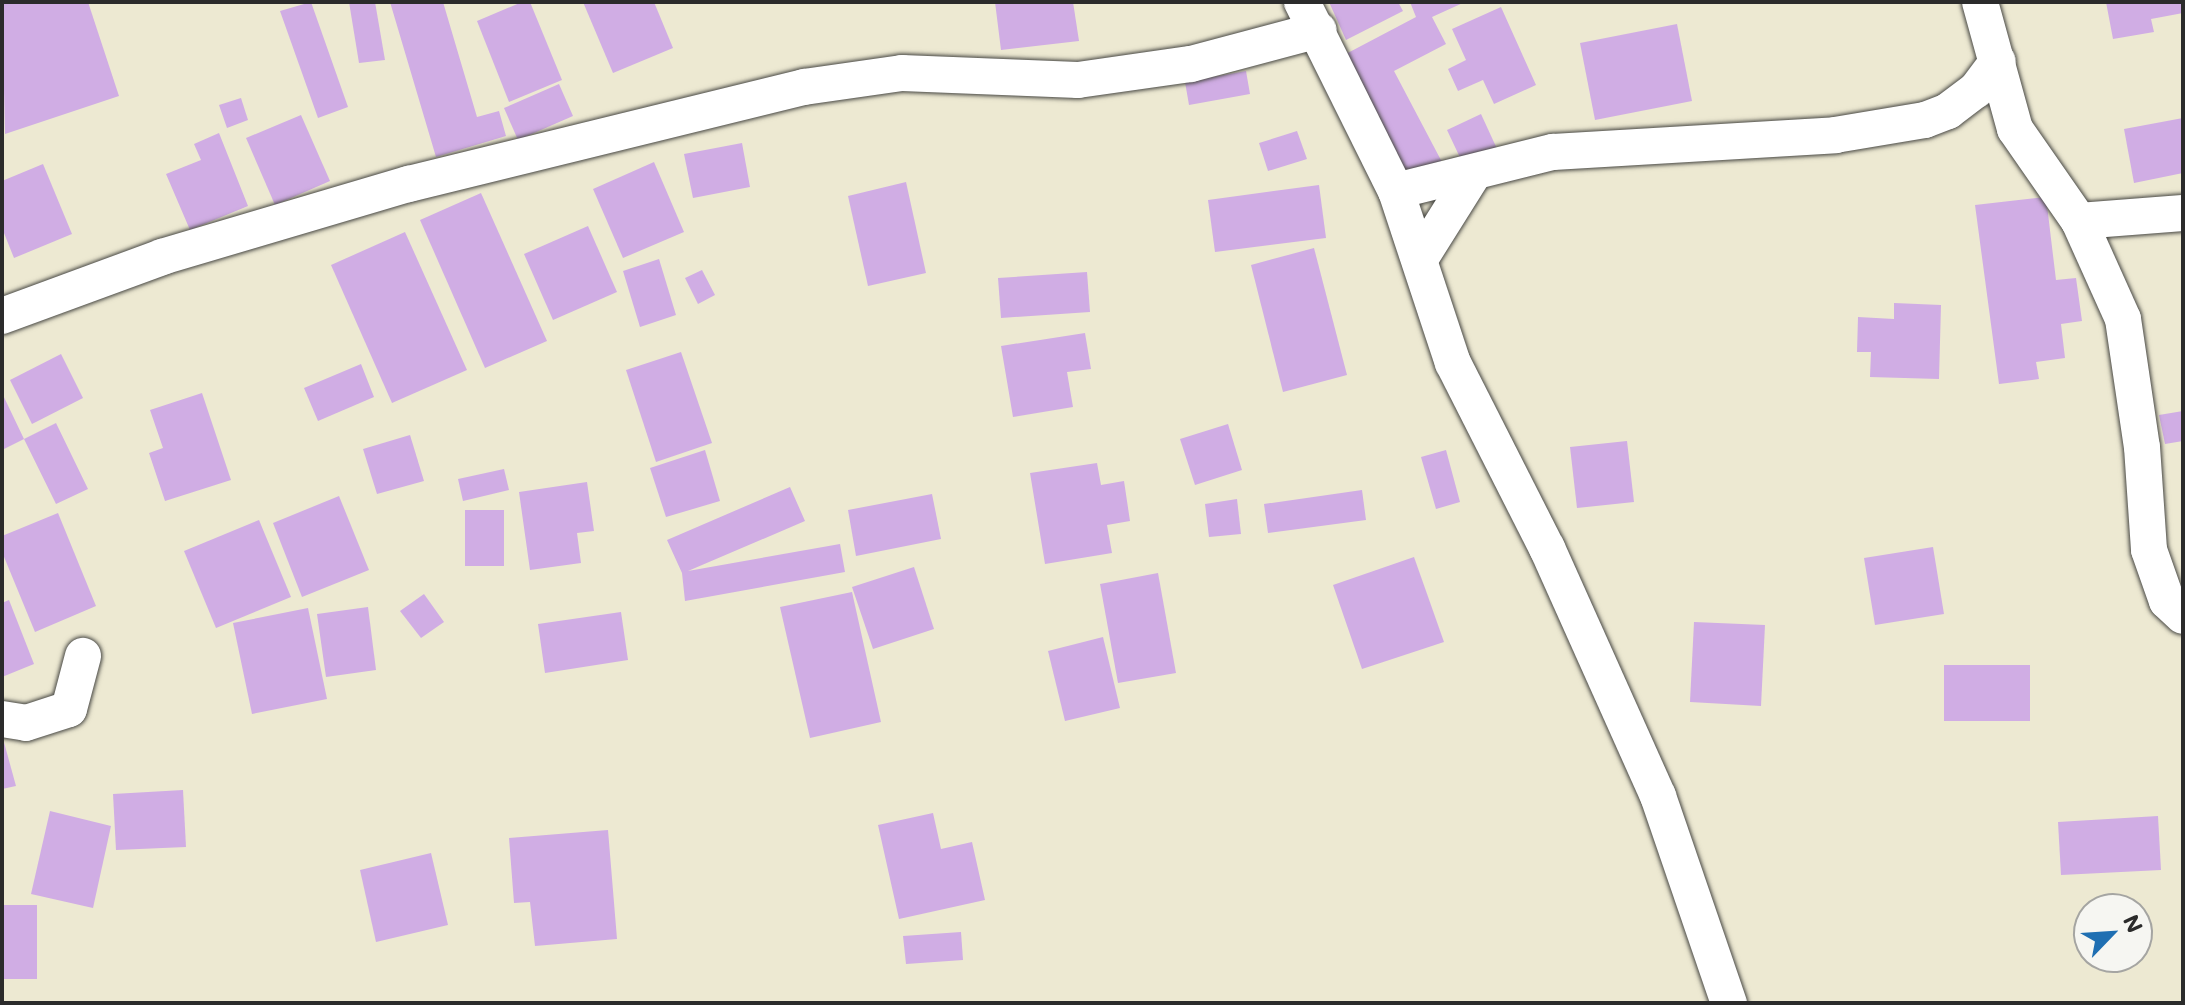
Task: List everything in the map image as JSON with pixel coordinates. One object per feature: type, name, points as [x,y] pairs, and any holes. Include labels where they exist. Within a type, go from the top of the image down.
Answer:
[{"type":"street","points":[[1980,2],[2015,129],[2079,221],[2123,319],[2142,447],[2149,550],[2167,601],[2183,616]]},
{"type":"street","points":[[2,316],[162,257],[409,184],[804,87],[902,73],[1078,80],[1191,64],[1310,16],[1396,191],[1453,363],[1547,548],[1658,796],[1729,1003]]},
{"type":"street","points":[[1396,191],[1472,176],[1553,152],[1835,135],[1948,111],[1976,90],[1998,61]]},
{"type":"street","points":[[1948,111],[2015,129]]},
{"type":"street","points":[[1420,259],[1472,176]]},
{"type":"street","points":[[2079,221],[2183,213]]},
{"type":"street","points":[[2,719],[26,723],[69,709],[83,656]]},
{"type":"building","points":[[2,2],[88,2],[119,96],[5,134]]},
{"type":"building","points":[[311,2],[348,107],[318,118],[280,11]]},
{"type":"building","points":[[349,2],[375,2],[385,60],[359,63]]},
{"type":"building","points":[[390,2],[443,2],[477,117],[499,111],[506,136],[436,157]]},
{"type":"building","points":[[522,2],[530,2],[562,80],[509,102],[477,21]]},
{"type":"building","points":[[583,2],[654,2],[673,48],[613,73]]},
{"type":"building","points":[[995,2],[1073,2],[1079,41],[1001,50]]},
{"type":"building","points":[[1329,2],[1398,2],[1403,11],[1346,40]]},
{"type":"building","points":[[1410,2],[1465,2],[1432,17],[1446,44],[1394,71],[1443,164],[1408,182],[1342,56],[1416,17]]},
{"type":"building","points":[[2106,2],[2182,2],[2183,13],[2151,19],[2154,32],[2113,39]]},
{"type":"building","points":[[1501,7],[1536,85],[1494,104],[1483,80],[1458,91],[1448,69],[1466,60],[1452,29]]},
{"type":"building","points":[[1677,24],[1692,101],[1595,120],[1580,43]]},
{"type":"building","points":[[1246,71],[1250,94],[1189,105],[1185,82]]},
{"type":"building","points":[[559,84],[573,116],[518,140],[504,108]]},
{"type":"building","points":[[241,98],[248,120],[227,128],[219,105]]},
{"type":"building","points":[[1481,114],[1498,151],[1464,166],[1447,130]]},
{"type":"building","points":[[301,115],[330,181],[275,205],[246,138]]},
{"type":"building","points":[[2183,118],[2183,173],[2134,183],[2124,129]]},
{"type":"building","points":[[1297,131],[1307,159],[1268,171],[1259,143]]},
{"type":"building","points":[[219,133],[248,206],[190,230],[166,174],[201,160],[194,144]]},
{"type":"building","points":[[742,143],[750,187],[693,198],[684,154]]},
{"type":"building","points":[[654,162],[684,232],[623,258],[593,189]]},
{"type":"building","points":[[43,164],[72,234],[14,258],[2,228],[2,181]]},
{"type":"building","points":[[906,182],[926,273],[868,286],[848,196]]},
{"type":"building","points":[[1319,185],[1326,238],[1215,252],[1208,200]]},
{"type":"building","points":[[481,193],[547,341],[485,368],[420,220]]},
{"type":"building","points":[[2046,197],[2056,280],[2076,278],[2082,321],[2061,324],[2065,358],[2036,362],[2039,379],[1999,384],[1975,205]]},
{"type":"building","points":[[588,226],[617,292],[553,320],[524,254]]},
{"type":"building","points":[[405,232],[467,370],[392,403],[331,265]]},
{"type":"building","points":[[1314,248],[1347,375],[1283,392],[1251,265]]},
{"type":"building","points":[[659,259],[676,315],[640,327],[623,271]]},
{"type":"building","points":[[702,270],[715,295],[698,304],[685,278]]},
{"type":"building","points":[[1087,272],[1090,312],[1001,318],[998,278]]},
{"type":"building","points":[[1894,303],[1941,305],[1939,379],[1870,377],[1871,352],[1857,352],[1858,317],[1894,319]]},
{"type":"building","points":[[1085,333],[1091,369],[1067,372],[1073,407],[1013,417],[1001,346]]},
{"type":"building","points":[[681,352],[712,443],[656,462],[626,370]]},
{"type":"building","points":[[61,354],[83,398],[32,424],[10,380]]},
{"type":"building","points":[[361,364],[374,397],[318,421],[304,388]]},
{"type":"building","points":[[2,393],[24,439],[2,450]]},
{"type":"building","points":[[202,393],[231,480],[165,501],[149,453],[163,448],[150,410]]},
{"type":"building","points":[[2183,411],[2183,441],[2165,444],[2159,415]]},
{"type":"building","points":[[56,423],[88,489],[56,504],[24,439]]},
{"type":"building","points":[[1228,424],[1242,470],[1195,485],[1180,439]]},
{"type":"building","points":[[410,435],[424,481],[377,494],[363,449]]},
{"type":"building","points":[[1627,441],[1634,502],[1577,508],[1570,447]]},
{"type":"building","points":[[705,450],[720,501],[666,517],[650,468]]},
{"type":"building","points":[[1446,450],[1460,502],[1436,509],[1421,457]]},
{"type":"building","points":[[1097,463],[1101,485],[1124,481],[1130,521],[1107,525],[1112,553],[1045,564],[1030,473]]},
{"type":"building","points":[[504,469],[509,490],[463,501],[458,479]]},
{"type":"building","points":[[587,482],[594,531],[577,533],[581,563],[530,570],[519,492]]},
{"type":"building","points":[[790,487],[805,521],[688,571],[840,544],[845,572],[685,601],[682,573],[667,540]]},
{"type":"building","points":[[1362,490],[1366,520],[1268,533],[1264,504]]},
{"type":"building","points":[[932,494],[941,539],[856,556],[848,510]]},
{"type":"building","points":[[339,496],[369,570],[302,597],[273,523]]},
{"type":"building","points":[[1237,499],[1241,534],[1209,537],[1205,504]]},
{"type":"building","points":[[465,510],[504,510],[504,566],[465,566]]},
{"type":"building","points":[[58,513],[96,606],[35,632],[2,552],[2,536]]},
{"type":"building","points":[[259,520],[291,597],[216,628],[184,551]]},
{"type":"building","points":[[1933,547],[1944,614],[1875,625],[1864,558]]},
{"type":"building","points":[[1414,557],[1444,642],[1362,669],[1333,585]]},
{"type":"building","points":[[914,567],[934,629],[873,649],[852,587]]},
{"type":"building","points":[[1158,573],[1176,673],[1118,683],[1100,584]]},
{"type":"building","points":[[852,592],[881,722],[810,738],[780,607]]},
{"type":"building","points":[[424,594],[444,622],[421,638],[400,611]]},
{"type":"building","points":[[9,600],[34,664],[2,677],[2,603]]},
{"type":"building","points":[[368,607],[376,670],[326,677],[317,614]]},
{"type":"building","points":[[308,608],[327,699],[252,714],[233,623]]},
{"type":"building","points":[[621,612],[628,660],[545,673],[538,624]]},
{"type":"building","points":[[1694,622],[1765,625],[1761,706],[1690,702]]},
{"type":"building","points":[[1103,637],[1120,708],[1065,721],[1048,651]]},
{"type":"building","points":[[1944,665],[2030,665],[2030,721],[1944,721]]},
{"type":"building","points":[[2,735],[16,786],[2,789]]},
{"type":"building","points":[[183,790],[186,847],[116,850],[113,794]]},
{"type":"building","points":[[50,811],[111,826],[93,908],[31,894]]},
{"type":"building","points":[[933,813],[941,849],[972,842],[985,900],[899,919],[878,825]]},
{"type":"building","points":[[2158,816],[2161,870],[2061,875],[2058,822]]},
{"type":"building","points":[[608,830],[617,939],[535,946],[530,902],[514,903],[509,838]]},
{"type":"building","points":[[431,853],[448,925],[376,942],[360,870]]},
{"type":"building","points":[[2,905],[37,905],[37,979],[2,979]]},
{"type":"building","points":[[961,932],[963,960],[906,964],[903,936]]}]
